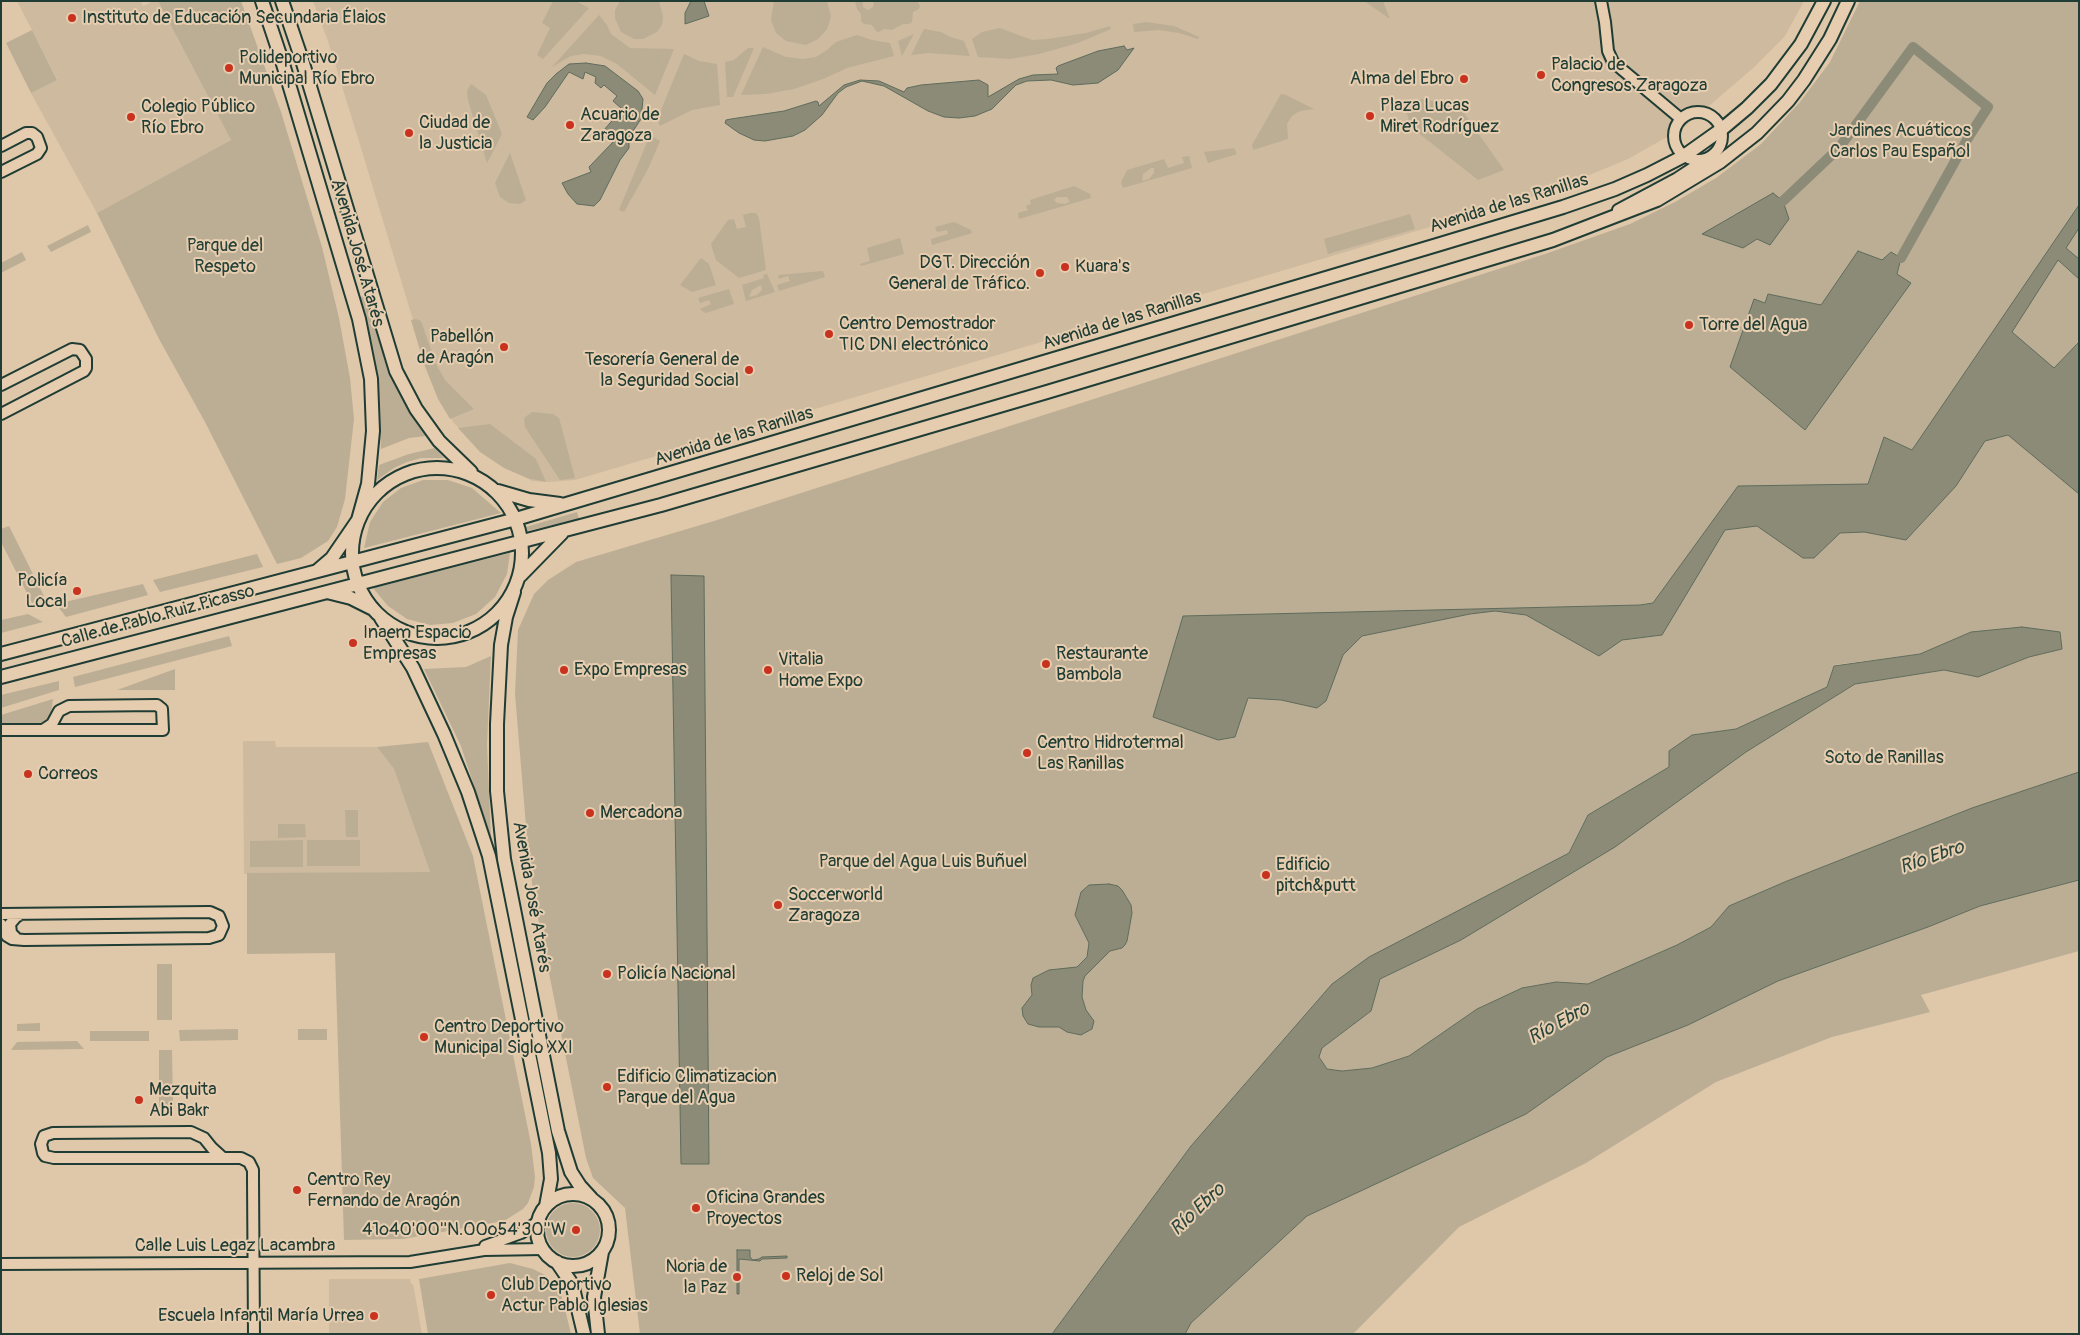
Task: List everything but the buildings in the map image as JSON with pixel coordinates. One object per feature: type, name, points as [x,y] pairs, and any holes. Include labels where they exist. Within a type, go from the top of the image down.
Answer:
[{"type":"main road","name":"Avenida José Atarés","points":[[262,1],[356,309],[367,354],[373,414],[372,448],[368,484],[352,541],[352,563],[357,584],[372,608]]},
{"type":"main road","name":"Avenida José Atarés","points":[[282,1],[302,60],[396,371],[416,409],[439,441],[475,476]]},
{"type":"main road","name":"Avenida de las Ranillas","points":[[357,584],[563,532],[1056,390],[1540,245],[1658,200],[1701,160],[1722,130],[1771,84],[1801,44],[1824,1]]},
{"type":"main road","name":"Avenida de las Ranillas","points":[[352,563],[565,505],[1564,207],[1647,175],[1701,160],[1757,133],[1788,101],[1818,60],[1848,1]]},
{"type":"main road","points":[[317,572],[332,558],[358,520],[367,503],[379,489],[394,478],[411,471],[430,467],[448,468],[475,476],[498,491],[516,519],[522,541],[523,558],[520,576]]},
{"type":"main road","name":"Avenida de las Ranillas","points":[[498,491],[529,500],[565,505]]},
{"type":"main road","name":"Avenida de las Ranillas","points":[[520,576],[563,532]]},
{"type":"main road","name":"Calle de Pablo Ruiz Picasso","points":[[1,654],[352,563]]},
{"type":"main road","name":"Avenida José Atarés","points":[[520,576],[506,617],[501,645],[497,724],[497,791],[503,850],[558,1131],[571,1172],[591,1198]]},
{"type":"main road","name":"Calle de Pablo Ruiz Picasso","points":[[1,677],[357,584]]},
{"type":"main road","name":"Calle de Pablo Ruiz Picasso","points":[[324,592],[350,598],[372,608]]},
{"type":"main road","points":[[372,608],[381,618],[406,632],[419,636],[438,638],[456,636],[474,630],[490,620],[514,592]]},
{"type":"main road","name":"Avenida José Atarés","points":[[381,618],[413,668],[444,734],[468,792],[489,856],[548,1153],[551,1179],[546,1206]]},
{"type":"main road","points":[[584,1334],[572,1284],[557,1262],[543,1249],[537,1231],[538,1222],[546,1206],[562,1195],[572,1194],[591,1198],[599,1204],[609,1222],[608,1238],[602,1252],[594,1297],[598,1334]]},
{"type":"main road","points":[[557,1262],[576,1266],[595,1259],[602,1252]]},
{"type":"street","points":[[1601,1],[1606,22],[1608,52],[1613,62],[1681,119]]},
{"type":"street","points":[[1701,160],[1677,148],[1674,131],[1681,119],[1690,113],[1701,112],[1713,117],[1722,130]]},
{"type":"street","name":"Avenida de las Ranillas","points":[[1597,224],[1701,160],[1714,154],[1721,145],[1722,130]]},
{"type":"street","points":[[1,146],[32,133],[37,137],[41,148],[37,154],[1,172]]},
{"type":"street","points":[[1,385],[72,349],[80,350],[86,359],[84,371],[1,414]]},
{"type":"street","points":[[1,730],[43,730],[70,730],[163,730],[162,709],[157,705],[68,706],[57,714],[52,724],[43,730]]},
{"type":"street","points":[[62,710],[61,723],[70,730]]},
{"type":"street","points":[[1,914],[210,912],[219,916],[222,926],[219,935],[210,938],[17,940],[7,936],[1,924]]},
{"type":"street","points":[[17,940],[11,933],[10,924],[16,916],[21,914]]},
{"type":"street","points":[[222,1158],[200,1135],[191,1132],[53,1133],[44,1136],[41,1144],[42,1153],[45,1156],[54,1158],[222,1158],[245,1160],[253,1170],[254,1334]]},
{"type":"street","points":[[194,1159],[200,1155],[204,1148],[200,1135]]},
{"type":"street","name":"Calle Luis Legaz Lacambra","points":[[469,1252],[511,1237],[538,1222]]},
{"type":"street","name":"Calle Luis Legaz Lacambra","points":[[1,1264],[410,1262],[495,1249],[543,1249]]},
{"type":"shaded area","name":"Colegio Público Río Ebro","points":[[17,1],[140,1],[143,6],[153,1],[158,1],[231,140],[97,213],[31,93],[57,79]]},
{"type":"shaded area","points":[[313,1],[1804,1],[1785,36],[1752,69],[1683,128],[1628,159],[1548,192],[575,480],[548,482],[532,481],[479,449],[453,422],[426,363],[328,41]]},
{"type":"shaded area","points":[[243,741],[275,741],[276,747],[377,747],[394,769],[430,872],[244,874]]},
{"type":"shaded area","name":"Escuela Infantil María Urrea","points":[[329,1279],[410,1279],[411,1284],[413,1284],[422,1334],[329,1334]]},
{"type":"green space","name":"Parque del Respeto","points":[[158,1],[241,1],[281,112],[322,247],[339,318],[350,378],[354,419],[345,499],[337,527],[328,541],[301,558],[277,564],[205,422],[159,339],[97,213],[231,140]]},
{"type":"green space","points":[[553,1],[576,1],[589,8],[543,59],[537,55],[550,28],[542,23]]},
{"type":"green space","points":[[620,1],[659,1],[663,17],[662,25],[657,32],[643,39],[634,39],[621,32],[615,18],[615,10]]},
{"type":"green space","points":[[774,1],[827,1],[831,17],[827,29],[818,39],[806,45],[786,41],[776,33],[771,20]]},
{"type":"green space","points":[[863,1],[863,7],[868,10],[873,7],[874,1],[917,1],[920,6],[919,9],[913,12],[912,22],[909,24],[903,24],[892,30],[884,29],[879,32],[872,25],[864,24],[861,21],[861,14],[855,2]]},
{"type":"green space","points":[[1364,1],[1383,1],[1390,19]]},
{"type":"green space","name":"Parque del Agua Luis Buñuel","points":[[1860,1],[2079,1],[2079,772],[1972,808],[1729,906],[1711,927],[1677,945],[1588,984],[1556,982],[1522,988],[1477,1009],[1409,1056],[1372,1068],[1342,1071],[1327,1069],[1319,1057],[1322,1048],[1371,1011],[1380,979],[1461,940],[1746,752],[1855,684],[1944,670],[1978,677],[2029,657],[2061,649],[1971,632],[1920,654],[1834,665],[1827,687],[1736,729],[1692,735],[1669,767],[1588,815],[1569,853],[1477,901],[1332,984],[1191,1146],[1052,1334],[640,1334],[625,1208],[593,1178],[586,1158],[535,903],[529,862],[515,694],[518,630],[534,594],[548,580],[576,562],[714,521],[1545,254],[1630,224],[1675,202],[1716,178],[1761,144],[1800,102],[1830,62]]},
{"type":"green space","points":[[599,15],[611,34],[630,48],[674,49],[655,95],[617,64],[601,56],[584,54],[571,56],[552,67]]},
{"type":"green space","points":[[1146,22],[1174,26],[1199,37],[1198,39],[1179,33],[1159,30],[1134,32],[1133,24]]},
{"type":"green space","points":[[1110,26],[1111,29],[1078,43],[1039,54],[1010,59],[978,57],[972,39],[982,32],[1000,28],[1032,40],[1086,33]]},
{"type":"green space","points":[[924,29],[941,32],[964,41],[970,56],[928,53],[911,55]]},
{"type":"green space","points":[[32,30],[57,80],[31,93],[6,43]]},
{"type":"green space","points":[[914,34],[902,56],[898,41]]},
{"type":"green space","points":[[857,35],[890,43],[894,56],[847,68],[794,89],[766,94],[741,95],[763,47],[786,57],[803,59],[816,57],[836,42]]},
{"type":"green space","points":[[748,48],[754,48],[733,97],[727,97],[725,62],[734,60]]},
{"type":"green space","points":[[684,54],[699,61],[717,64],[720,105],[692,110],[660,126],[657,120]]},
{"type":"green space","points":[[471,84],[486,95],[502,134],[487,163],[468,100],[467,91]]},
{"type":"green space","points":[[1281,94],[1314,109],[1300,111],[1292,116],[1287,124],[1288,139],[1253,150],[1252,145]]},
{"type":"green space","points":[[1421,99],[1459,106],[1504,170],[1478,180],[1411,127],[1405,107]]},
{"type":"green space","points":[[650,135],[660,141],[648,169],[624,212],[619,210]]},
{"type":"green space","points":[[1234,148],[1237,154],[1208,163],[1204,152]]},
{"type":"green space","points":[[510,153],[526,200],[520,204],[509,203],[500,197],[495,183]]},
{"type":"green space","points":[[1189,156],[1192,168],[1123,188],[1121,182],[1127,170],[1164,159],[1168,168],[1184,163],[1182,157]],"holes":[[[1154,168],[1154,173],[1149,179],[1142,181],[1143,174]]]},
{"type":"green space","points":[[1074,186],[1090,194],[1091,198],[1019,219],[1018,213],[1028,210],[1026,206],[1031,204],[1030,200]],"holes":[[[1057,197],[1067,197],[1070,202],[1065,204],[1057,203],[1054,200]]]},
{"type":"green space","points":[[756,213],[759,218],[766,270],[739,278],[716,260],[711,244],[728,220],[734,219],[737,229],[746,227],[743,215]]},
{"type":"green space","points":[[1410,214],[1415,229],[1328,254],[1324,239]]},
{"type":"green space","points":[[954,222],[971,230],[972,233],[932,245],[931,239],[948,234],[947,230],[937,232],[935,227]]},
{"type":"green space","points":[[88,225],[91,232],[51,252],[47,246]]},
{"type":"green space","points":[[900,238],[904,254],[861,266],[860,264],[870,261],[867,248]]},
{"type":"green space","points":[[22,252],[26,260],[1,273],[1,263]]},
{"type":"green space","points":[[701,258],[709,264],[716,285],[692,292],[680,285]]},
{"type":"green space","points":[[823,271],[825,277],[779,291],[777,285],[790,281],[788,276],[779,279],[778,275]]},
{"type":"green space","points":[[767,274],[775,292],[746,301],[742,285],[764,278],[763,275]],"holes":[[[761,285],[762,290],[757,295],[749,297],[752,290]]]},
{"type":"green space","points":[[729,289],[734,304],[706,313],[700,309],[711,304],[709,300],[700,303],[698,298]]},
{"type":"green space","points":[[365,296],[385,361],[409,412],[426,436],[409,438],[381,449],[375,360],[359,297]]},
{"type":"green space","points":[[411,320],[421,321],[436,364],[445,380],[474,409],[450,419],[438,399],[424,364]]},
{"type":"green space","points":[[532,412],[553,414],[559,418],[575,478],[560,480],[525,427],[524,418]]},
{"type":"green space","points":[[490,424],[536,459],[546,482],[527,478],[504,468],[480,452],[458,428]]},
{"type":"green space","points":[[435,448],[444,458],[421,458],[407,462],[394,468],[377,480],[379,465],[409,454]]},
{"type":"green space","points":[[423,480],[448,480],[472,488],[501,513],[364,548],[370,522],[383,502],[401,488]]},
{"type":"green space","points":[[577,512],[579,519],[527,531],[526,527]]},
{"type":"green space","points":[[9,526],[44,596],[32,603],[1,542],[1,529]]},
{"type":"green space","points":[[510,553],[507,574],[495,597],[476,614],[453,623],[430,625],[407,619],[388,606],[373,588]]},
{"type":"green space","points":[[257,554],[263,567],[160,592],[153,580]]},
{"type":"green space","points":[[143,584],[148,595],[66,617],[56,604]]},
{"type":"green space","points":[[28,614],[43,622],[1,633],[1,620]]},
{"type":"green space","points":[[229,636],[232,646],[75,687],[73,677]]},
{"type":"green space","points":[[491,656],[487,745],[491,838],[461,746],[424,669],[466,667]]},
{"type":"green space","points":[[175,669],[175,690],[117,690]]},
{"type":"green space","points":[[59,681],[59,690],[1,708],[1,695]]},
{"type":"green space","points":[[53,699],[50,720],[44,724],[1,725],[1,715]]},
{"type":"green space","name":"Centro Deportivo Municipal Siglo XXI","points":[[428,742],[473,856],[531,1144],[535,1177],[534,1187],[528,1203],[523,1209],[504,1221],[403,1239],[344,1240],[335,953],[247,954],[247,873],[430,872],[394,769],[377,747]]},
{"type":"green space","points":[[345,810],[358,810],[358,837],[346,837]]},
{"type":"green space","points":[[278,824],[305,824],[306,837],[278,838]]},
{"type":"green space","points":[[303,840],[303,867],[250,867],[250,841]]},
{"type":"green space","points":[[307,840],[360,840],[360,866],[307,866]]},
{"type":"green space","points":[[2079,880],[2079,951],[1921,995],[1930,1012],[1832,1037],[1716,1082],[1586,1163],[1459,1227],[1353,1334],[1185,1334],[1191,1323],[1307,1216],[1526,1114],[1607,1057],[1688,1025],[1778,981],[1928,927],[1980,906]]},
{"type":"green space","points":[[157,964],[172,964],[172,1020],[157,1020]]},
{"type":"green space","points":[[40,1023],[40,1031],[17,1031],[17,1024]]},
{"type":"green space","points":[[238,1029],[238,1040],[180,1041],[179,1030]]},
{"type":"green space","points":[[298,1029],[327,1029],[327,1040],[298,1040]]},
{"type":"green space","points":[[90,1031],[149,1031],[149,1041],[90,1041]]},
{"type":"green space","points":[[77,1041],[84,1049],[11,1050],[17,1042]]},
{"type":"green space","points":[[159,1050],[172,1050],[173,1106],[159,1107]]},
{"type":"green space","points":[[573,1203],[583,1205],[592,1211],[598,1220],[600,1230],[598,1240],[592,1249],[583,1255],[573,1257],[563,1255],[554,1249],[548,1240],[546,1230],[548,1220],[554,1211],[563,1205]]},
{"type":"green space","name":"Club Deportivo Actur Pablo Iglesias","points":[[510,1263],[533,1269],[545,1275],[553,1282],[559,1290],[563,1301],[571,1334],[428,1334],[419,1279]]},
{"type":"water","points":[[691,1],[704,1],[709,16],[685,24],[685,13]]},
{"type":"water","points":[[1124,46],[1127,50],[1134,48],[1118,70],[1098,83],[1073,85],[1051,80],[1027,81],[1016,85],[992,109],[975,116],[944,117],[928,111],[884,86],[862,81],[846,87],[838,93],[822,115],[805,130],[793,136],[765,141],[754,140],[739,133],[725,123],[726,120],[784,111],[816,101],[819,106],[844,85],[860,80],[879,81],[904,92],[907,88],[921,85],[979,80],[988,85],[988,97],[1019,79],[1033,75],[1058,74],[1056,68],[1058,66],[1098,51]]},
{"type":"water","points":[[586,63],[605,66],[638,91],[643,99],[641,119],[629,137],[629,148],[620,160],[600,200],[594,206],[577,204],[568,194],[562,183],[591,172],[589,167],[613,142],[604,130],[622,109],[613,101],[617,96],[604,85],[601,88],[595,83],[596,77],[585,72],[583,79],[569,72],[545,107],[533,120],[527,117],[547,83],[556,74],[569,64]]},
{"type":"water","points":[[1773,193],[1783,201],[1789,219],[1770,245],[1757,239],[1743,248],[1702,234]]},
{"type":"water","points":[[2079,205],[2079,228],[2066,248],[2079,259],[2079,279],[2058,260],[2012,332],[2054,368],[2079,342],[2079,494],[2008,435],[1985,441],[1956,486],[1906,540],[1864,532],[1840,533],[1814,558],[1803,558],[1757,526],[1725,530],[1662,635],[1622,640],[1599,656],[1526,615],[1495,611],[1470,614],[1362,636],[1343,655],[1326,701],[1317,708],[1281,700],[1248,698],[1235,737],[1218,740],[1153,717],[1183,616],[1640,605],[1653,603],[1738,486],[1868,484],[1884,437],[1912,450]]},
{"type":"water","points":[[1858,251],[1882,260],[1891,252],[1901,258],[1897,274],[1911,283],[1805,430],[1730,367],[1754,299],[1765,303],[1768,294],[1821,305]]},
{"type":"water","points":[[671,575],[704,576],[709,1164],[681,1164]]},
{"type":"water","name":"Río Ebro","points":[[2022,627],[2060,632],[2062,649],[2029,657],[1978,677],[1944,670],[1855,684],[1746,752],[1615,847],[1461,940],[1380,979],[1371,1011],[1322,1048],[1319,1057],[1327,1069],[1342,1071],[1372,1068],[1409,1056],[1477,1009],[1522,988],[1556,982],[1588,984],[1677,945],[1711,927],[1729,906],[1972,808],[2079,772],[2079,880],[1980,906],[1928,927],[1778,981],[1688,1025],[1607,1057],[1526,1114],[1307,1216],[1191,1323],[1185,1334],[1052,1334],[1191,1146],[1332,984],[1369,957],[1569,853],[1588,815],[1669,767],[1669,751],[1692,735],[1736,729],[1827,687],[1834,666],[1920,654],[1971,632]]},
{"type":"water","points":[[1109,884],[1118,886],[1122,890],[1131,905],[1132,913],[1125,945],[1122,948],[1110,951],[1085,976],[1083,981],[1082,997],[1086,1010],[1094,1021],[1092,1029],[1081,1035],[1067,1032],[1059,1027],[1039,1027],[1028,1024],[1023,1016],[1022,1008],[1032,995],[1031,985],[1033,978],[1049,970],[1077,967],[1087,957],[1089,943],[1075,915],[1081,892],[1089,885]]},
{"type":"water","points":[[737,1250],[750,1250],[750,1257],[753,1260],[762,1257],[787,1256],[787,1258],[762,1259],[760,1261],[739,1259],[739,1294],[737,1294]]},
{"type":"waterway","points":[[1783,201],[1839,148],[1913,47],[1988,107],[1968,138],[1901,258]]},
{"type":"place","name":"Instituto de Educación Secundaria Élaios","points":[[72,18]]},
{"type":"place","name":"Polideportivo Municipal Río Ebro","points":[[229,68]]},
{"type":"place","name":"Palacio de Congresos Zaragoza","points":[[1541,75]]},
{"type":"place","name":"Alma del Ebro","points":[[1464,79]]},
{"type":"place","name":"Plaza Lucas Miret Rodríguez","points":[[1370,116]]},
{"type":"place","name":"Colegio Público Río Ebro","points":[[131,117]]},
{"type":"place","name":"Acuario de Zaragoza","points":[[570,125]]},
{"type":"place","name":"Ciudad de la Justicia","points":[[409,133]]},
{"type":"place","name":"Kuara's","points":[[1065,267]]},
{"type":"place","name":"DGT. Dirección General de Tráfico.","points":[[1040,273]]},
{"type":"place","name":"Torre del Agua","points":[[1689,325]]},
{"type":"place","name":"Centro Demostrador TIC DNI electrónico","points":[[829,334]]},
{"type":"place","name":"Pabellón de Aragón","points":[[504,347]]},
{"type":"place","name":"Tesorería General de la Seguridad Social","points":[[749,370]]},
{"type":"place","name":"Policía Local","points":[[77,591]]},
{"type":"place","name":"Inaem Espacio Empresas","points":[[353,643]]},
{"type":"place","name":"Restaurante Bambola","points":[[1046,664]]},
{"type":"place","name":"Expo Empresas","points":[[564,670]]},
{"type":"place","name":"Vitalia Home Expo","points":[[768,670]]},
{"type":"place","name":"Centro Hidrotermal Las Ranillas","points":[[1027,753]]},
{"type":"place","name":"Correos","points":[[28,774]]},
{"type":"place","name":"Mercadona","points":[[590,813]]},
{"type":"place","name":"Edificio pitch&putt","points":[[1266,875]]},
{"type":"place","name":"Soccerworld Zaragoza","points":[[778,905]]},
{"type":"place","name":"Policía Nacional","points":[[607,974]]},
{"type":"place","name":"Centro Deportivo Municipal Siglo XXI","points":[[424,1037]]},
{"type":"place","name":"Edificio Climatizacion Parque del Agua","points":[[607,1087]]},
{"type":"place","name":"Mezquita Abi Bakr","points":[[139,1100]]},
{"type":"place","name":"Centro Rey Fernando de Aragón","points":[[297,1190]]},
{"type":"place","name":"Oficina Grandes Proyectos","points":[[696,1208]]},
{"type":"place","name":"41º40'00''N.00º54'30''W","points":[[576,1230]]},
{"type":"place","name":"Reloj de Sol","points":[[786,1276]]},
{"type":"place","name":"Noria de la Paz","points":[[737,1277]]},
{"type":"place","name":"Club Deportivo Actur Pablo Iglesias","points":[[491,1295]]},
{"type":"place","name":"Escuela Infantil María Urrea","points":[[374,1316]]},
{"type":"park label","name":"Jardines Acuáticos Carlos Pau Español","points":[[1900,141]]},
{"type":"park label","name":"Soto de Ranillas","points":[[1884,758]]}]
